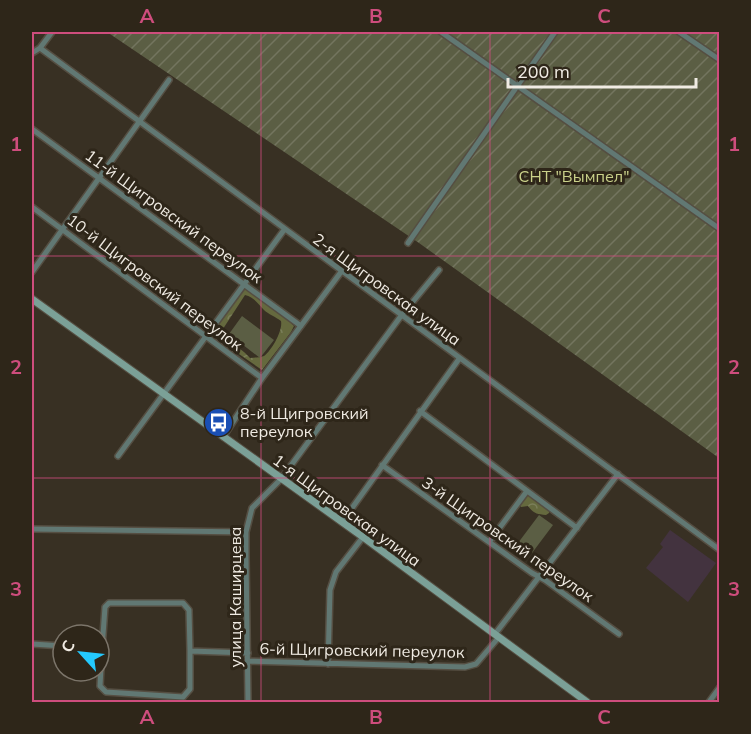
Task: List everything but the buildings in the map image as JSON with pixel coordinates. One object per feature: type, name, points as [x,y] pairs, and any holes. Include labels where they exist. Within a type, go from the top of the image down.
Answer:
[{"type":"street","points":[[32,53],[40,48],[52,32]]},
{"type":"street","points":[[441,32],[720,229]]},
{"type":"street","points":[[408,243],[555,32]]},
{"type":"street","points":[[679,32],[720,60]]},
{"type":"street","name":"2-я Щигровская улица","points":[[40,48],[720,550]]},
{"type":"street","points":[[32,272],[169,80]]},
{"type":"street","name":"11-й Щигровский переулок","points":[[32,129],[301,326]]},
{"type":"street","name":"10-й Щигровский переулок","points":[[32,207],[262,378]]},
{"type":"street","points":[[118,456],[284,230]]},
{"type":"street","name":"улица Каширцева","points":[[248,702],[246,532],[252,508],[281,479],[401,316],[439,270]]},
{"type":"street","points":[[223,437],[262,378],[341,272]]},
{"type":"street","name":"1-я Щигровская улица","points":[[32,299],[363,537],[587,702]]},
{"type":"street","points":[[342,522],[459,358]]},
{"type":"street","points":[[420,411],[577,528]]},
{"type":"street","name":"3-й Щигровский переулок","points":[[382,465],[619,634]]},
{"type":"street","name":"6-й Щигровский переулок","points":[[248,662],[465,667],[476,664],[538,576],[618,474]]},
{"type":"street","points":[[489,542],[527,491]]},
{"type":"street","points":[[32,529],[246,532]]},
{"type":"street","points":[[328,664],[332,580],[363,537]]},
{"type":"street","points":[[100,683],[102,690],[106,692],[183,696],[190,689],[189,610],[183,603],[109,603],[105,607],[103,623]]},
{"type":"street","points":[[32,644],[51,645]]},
{"type":"street","points":[[190,651],[248,653]]},
{"type":"street","points":[[709,702],[720,687]]},
{"type":"shaded area","points":[[670,530],[716,563],[688,602],[646,568],[663,547],[660,544]]},
{"type":"green space","name":"СНТ \"Вымпел\"","points":[[107,32],[719,32],[719,458],[419,243]]},
{"type":"green space","points":[[244,289],[248,289],[294,326],[262,370],[226,345],[226,342],[236,346],[250,358],[264,356],[276,340],[281,321],[251,297],[245,295],[216,339],[211,335]]},
{"type":"green space","points":[[242,316],[274,340],[260,358],[229,334]]},
{"type":"green space","points":[[526,494],[549,509],[549,513],[538,514],[528,506],[521,507],[519,504]]},
{"type":"green space","points":[[539,515],[553,525],[532,553],[518,543]]},
{"type":"place","name":"8-й Щигровский переулок","points":[[219,422]]}]
